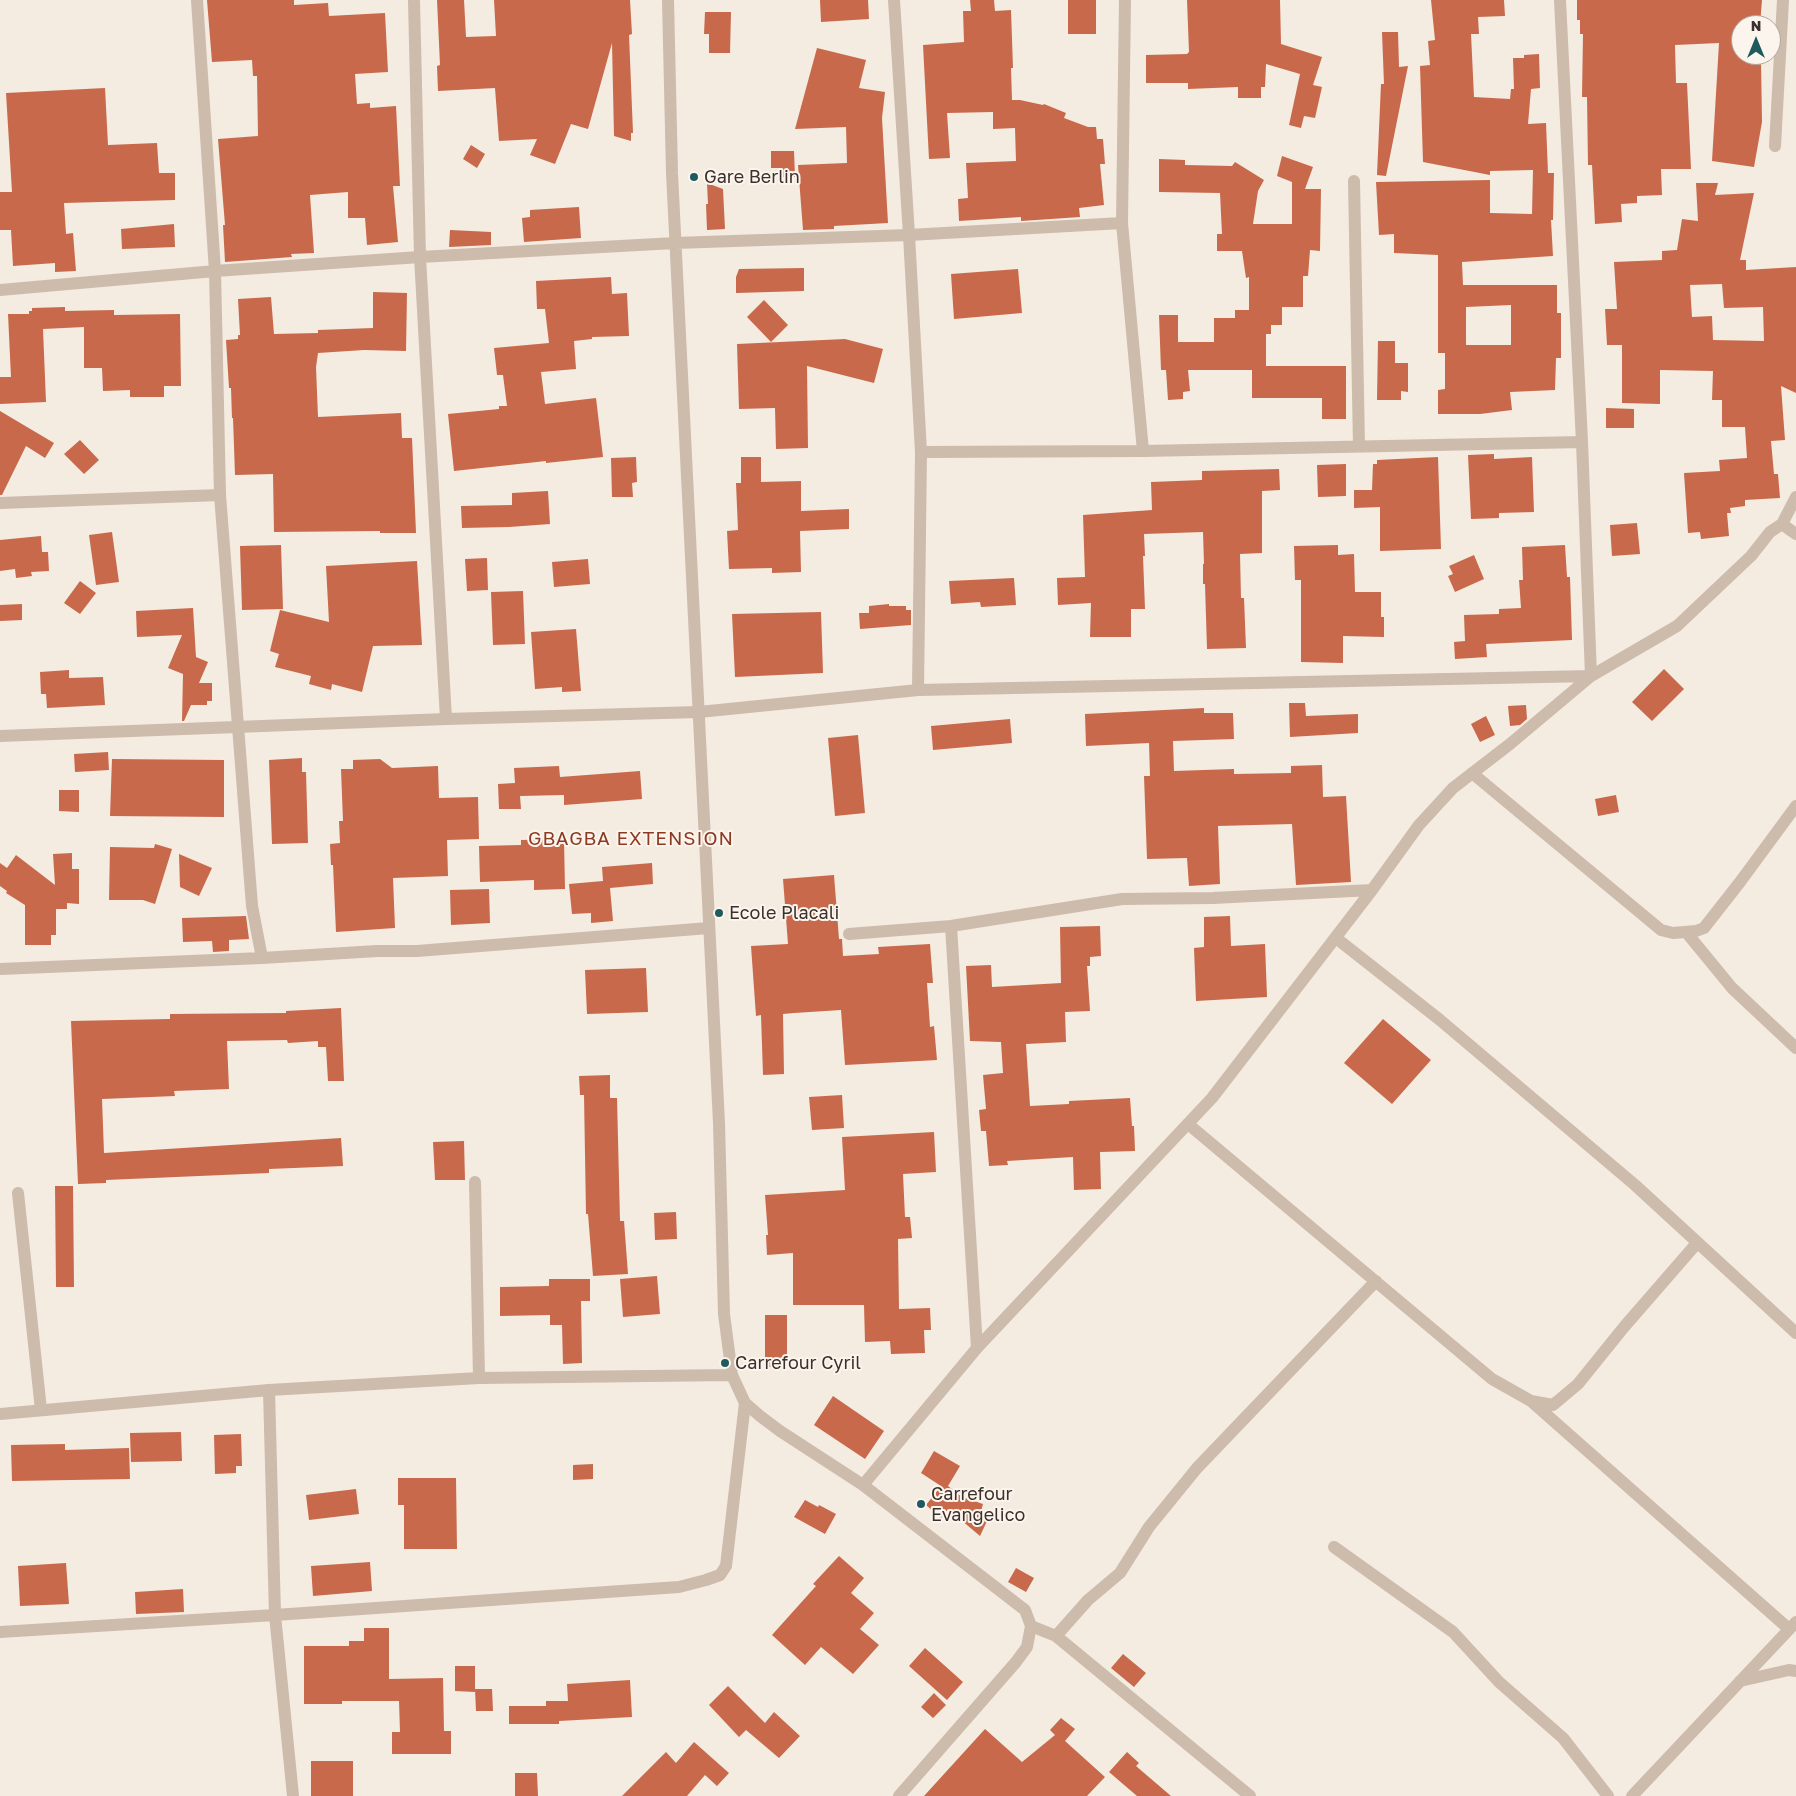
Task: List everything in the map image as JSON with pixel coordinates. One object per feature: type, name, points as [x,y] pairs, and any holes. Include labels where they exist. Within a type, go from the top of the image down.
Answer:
[{"type":"street","points":[[197,0],[216,271],[220,495],[252,906],[262,958]]},
{"type":"street","points":[[414,0],[420,258],[446,719]]},
{"type":"street","points":[[668,0],[672,173],[719,1123],[724,1314],[732,1375],[745,1403],[780,1431],[863,1484],[1025,1610],[1031,1626],[1027,1647],[1016,1662],[899,1796]]},
{"type":"street","points":[[894,0],[920,452],[918,690]]},
{"type":"street","points":[[1125,0],[1122,223],[1143,451]]},
{"type":"street","points":[[1560,0],[1582,442],[1590,676]]},
{"type":"street","points":[[1775,146],[1783,0]]},
{"type":"street","points":[[1354,181],[1359,446]]},
{"type":"street","points":[[0,290],[216,271],[420,258],[675,243],[909,235],[1122,223]]},
{"type":"street","points":[[920,452],[1143,451],[1582,442]]},
{"type":"street","points":[[0,504],[220,495]]},
{"type":"street","points":[[863,1484],[976,1348],[1212,1098],[1336,938],[1418,825],[1453,788],[1510,744],[1590,676],[1677,626],[1751,556],[1770,532],[1782,524],[1796,497]]},
{"type":"street","points":[[1782,524],[1796,534]]},
{"type":"street","points":[[0,736],[446,719],[699,712],[918,690],[1590,676]]},
{"type":"street","points":[[1472,773],[1661,930],[1673,933],[1696,931],[1704,928],[1796,806]]},
{"type":"street","points":[[849,934],[951,926],[1122,899],[1213,898],[1372,890]]},
{"type":"street","points":[[951,926],[976,1348]]},
{"type":"street","points":[[0,969],[262,958],[377,951],[417,951],[709,928]]},
{"type":"street","points":[[1686,932],[1732,988],[1796,1048]]},
{"type":"street","points":[[1336,938],[1440,1020],[1635,1185],[1796,1333]]},
{"type":"street","points":[[1188,1124],[1492,1379],[1530,1401],[1793,1625],[1632,1796]]},
{"type":"street","points":[[475,1182],[479,1378]]},
{"type":"street","points":[[18,1193],[40,1410]]},
{"type":"street","points":[[1530,1401],[1553,1405],[1578,1384],[1624,1327],[1697,1243]]},
{"type":"street","points":[[1056,1636],[1088,1600],[1120,1573],[1148,1527],[1197,1468],[1376,1281]]},
{"type":"street","points":[[0,1414],[269,1390],[479,1378],[732,1375]]},
{"type":"street","points":[[269,1390],[275,1615],[293,1796]]},
{"type":"street","points":[[0,1632],[275,1615],[679,1586],[720,1575],[726,1566],[745,1403]]},
{"type":"street","points":[[1334,1547],[1453,1632],[1499,1682],[1563,1738],[1608,1796]]},
{"type":"street","points":[[1031,1626],[1056,1636],[1250,1796]]},
{"type":"street","points":[[1740,1681],[1789,1670],[1796,1671]]},
{"type":"building","points":[[207,0],[294,0],[294,5],[328,3],[329,16],[385,13],[388,72],[355,74],[357,104],[370,103],[370,108],[396,106],[400,186],[393,186],[398,242],[367,245],[365,218],[348,218],[348,192],[310,195],[314,253],[291,254],[292,257],[225,262],[223,225],[225,225],[218,139],[258,136],[257,76],[253,76],[252,60],[212,62]]},
{"type":"building","points":[[437,0],[464,0],[466,37],[496,36],[494,0],[630,0],[632,34],[629,35],[633,133],[631,133],[631,141],[614,136],[612,43],[588,129],[571,124],[555,164],[530,155],[537,139],[499,141],[495,88],[438,91],[437,66],[440,65]]},
{"type":"building","points":[[820,0],[868,0],[869,19],[821,22]]},
{"type":"building","points":[[970,0],[994,0],[995,11],[1011,10],[1012,100],[1044,104],[1066,113],[1064,118],[1088,127],[1096,127],[1097,139],[1103,139],[1105,164],[1100,164],[1104,205],[1079,208],[1080,217],[1021,221],[1021,217],[959,221],[958,199],[968,198],[966,163],[1016,161],[1015,128],[993,129],[993,112],[947,113],[950,158],[929,159],[923,45],[964,42],[963,11],[971,11]]},
{"type":"building","points":[[1068,0],[1096,0],[1096,34],[1068,34]]},
{"type":"building","points":[[1187,0],[1280,0],[1281,44],[1322,57],[1313,85],[1322,87],[1315,118],[1304,116],[1301,128],[1289,125],[1300,74],[1266,64],[1265,87],[1261,87],[1261,98],[1238,98],[1238,87],[1188,89],[1188,83],[1146,83],[1146,55],[1187,54],[1189,52]]},
{"type":"building","points":[[1431,0],[1504,0],[1505,16],[1478,17],[1479,34],[1471,34],[1474,97],[1510,99],[1511,89],[1514,89],[1513,58],[1524,58],[1524,55],[1539,54],[1540,88],[1531,89],[1528,124],[1546,123],[1548,173],[1554,173],[1553,220],[1551,220],[1553,256],[1462,262],[1463,285],[1557,285],[1557,313],[1561,313],[1561,358],[1556,358],[1555,390],[1510,392],[1512,410],[1480,414],[1438,414],[1438,390],[1445,389],[1445,353],[1438,353],[1438,255],[1394,253],[1394,234],[1379,235],[1376,182],[1490,180],[1490,213],[1532,214],[1533,170],[1490,171],[1490,175],[1423,162],[1420,66],[1430,65],[1428,41],[1435,40]],"holes":[[[1511,305],[1511,345],[1466,345],[1466,307]]]},
{"type":"building","points":[[1577,0],[1762,0],[1761,15],[1731,15],[1731,65],[1761,65],[1762,122],[1754,167],[1712,161],[1719,43],[1675,45],[1676,83],[1687,83],[1691,169],[1661,169],[1662,195],[1637,196],[1637,203],[1621,204],[1622,222],[1595,224],[1592,165],[1588,165],[1587,97],[1582,97],[1583,34],[1580,34],[1580,20],[1577,20]]},
{"type":"building","points":[[705,12],[731,12],[730,53],[709,53],[709,34],[704,34]]},
{"type":"building","points":[[1382,32],[1398,32],[1399,67],[1408,66],[1386,176],[1377,175],[1381,84],[1384,84]]},
{"type":"building","points":[[817,48],[866,60],[859,88],[885,92],[882,118],[888,223],[834,226],[834,229],[803,230],[798,165],[847,163],[846,127],[795,129]]},
{"type":"building","points":[[105,88],[108,145],[157,143],[159,173],[175,173],[175,200],[64,203],[66,234],[73,233],[76,271],[55,272],[55,263],[13,266],[11,230],[0,230],[0,192],[12,192],[6,93]]},
{"type":"building","points":[[471,145],[485,154],[477,168],[463,159]]},
{"type":"building","points":[[771,151],[794,151],[795,177],[779,177],[779,168],[771,168]]},
{"type":"building","points":[[1282,156],[1313,167],[1305,189],[1321,189],[1320,251],[1310,250],[1308,276],[1303,276],[1303,307],[1282,307],[1282,325],[1271,325],[1271,334],[1266,334],[1266,366],[1346,366],[1346,419],[1322,419],[1322,398],[1252,398],[1252,370],[1188,370],[1190,391],[1183,392],[1183,399],[1168,400],[1166,370],[1161,370],[1159,315],[1178,315],[1178,342],[1214,342],[1214,318],[1235,318],[1235,310],[1249,310],[1249,277],[1246,278],[1242,251],[1217,251],[1217,234],[1222,234],[1220,193],[1159,192],[1159,159],[1185,160],[1185,165],[1232,166],[1235,162],[1264,180],[1258,191],[1253,224],[1292,224],[1292,182],[1277,176]]},
{"type":"building","points":[[707,183],[723,189],[725,229],[707,230]]},
{"type":"building","points":[[1696,183],[1718,183],[1715,195],[1754,193],[1740,260],[1746,260],[1746,270],[1796,267],[1796,393],[1781,386],[1785,440],[1771,441],[1774,474],[1778,474],[1780,498],[1745,500],[1745,506],[1730,508],[1731,513],[1727,513],[1729,536],[1701,539],[1700,532],[1688,533],[1684,473],[1720,471],[1719,460],[1747,458],[1745,427],[1722,427],[1722,400],[1712,400],[1713,371],[1660,370],[1660,404],[1622,403],[1622,345],[1607,345],[1605,309],[1617,309],[1614,262],[1662,260],[1662,251],[1677,250],[1682,219],[1698,221]],"holes":[[[1722,284],[1724,308],[1763,307],[1764,341],[1713,340],[1712,316],[1692,317],[1690,285]]]},
{"type":"building","points":[[579,207],[581,238],[524,242],[522,218],[530,217],[530,210]]},
{"type":"building","points":[[174,224],[175,247],[122,249],[121,229]]},
{"type":"building","points":[[450,230],[491,232],[491,245],[449,247]]},
{"type":"building","points":[[804,268],[804,291],[736,293],[736,277],[739,269]]},
{"type":"building","points":[[1018,269],[1022,313],[954,319],[951,274]]},
{"type":"building","points":[[611,277],[612,294],[627,293],[629,336],[592,337],[592,339],[574,341],[576,369],[541,372],[545,404],[596,398],[603,457],[454,471],[448,414],[499,409],[499,406],[507,406],[503,375],[497,375],[494,348],[549,343],[545,309],[537,309],[536,281]]},
{"type":"building","points":[[373,292],[407,293],[406,351],[364,350],[318,353],[316,367],[318,417],[401,413],[402,438],[412,438],[416,533],[380,533],[380,531],[274,532],[273,474],[235,475],[231,388],[229,388],[226,340],[238,339],[238,335],[240,335],[238,299],[271,297],[274,334],[318,333],[318,330],[373,328]]},
{"type":"building","points":[[764,300],[788,325],[771,342],[747,317]]},
{"type":"building","points":[[65,307],[65,311],[114,310],[114,315],[180,314],[181,386],[164,386],[164,397],[130,397],[130,390],[103,391],[102,368],[84,368],[84,327],[43,329],[46,402],[0,404],[0,377],[11,377],[8,314],[29,314],[32,308]]},
{"type":"building","points":[[845,339],[883,349],[874,383],[807,366],[808,448],[776,449],[775,408],[739,409],[737,344]]},
{"type":"building","points":[[1378,341],[1395,341],[1395,363],[1408,363],[1408,392],[1401,391],[1401,400],[1377,400]]},
{"type":"building","points":[[1606,408],[1634,409],[1634,428],[1606,428]]},
{"type":"building","points":[[0,411],[54,443],[45,458],[26,446],[2,495],[0,495]]},
{"type":"building","points":[[80,440],[99,460],[84,474],[64,454]]},
{"type":"building","points":[[1494,454],[1494,459],[1532,457],[1534,512],[1499,513],[1499,518],[1471,519],[1468,455]]},
{"type":"building","points":[[636,457],[637,482],[632,483],[633,497],[612,497],[611,458]]},
{"type":"building","points":[[741,457],[761,457],[761,482],[801,481],[801,511],[849,509],[849,529],[800,531],[801,572],[772,573],[772,568],[729,569],[727,531],[738,530],[736,483],[741,483]]},
{"type":"building","points":[[1438,457],[1441,549],[1380,551],[1380,507],[1354,508],[1354,490],[1372,490],[1373,464],[1377,464],[1377,460]]},
{"type":"building","points":[[1346,464],[1346,496],[1318,497],[1317,465]]},
{"type":"building","points":[[1279,469],[1280,490],[1262,491],[1262,553],[1240,554],[1241,598],[1244,598],[1246,648],[1207,649],[1205,584],[1203,584],[1203,532],[1144,534],[1145,609],[1131,609],[1131,637],[1090,637],[1091,603],[1058,605],[1057,578],[1085,577],[1083,515],[1152,510],[1151,482],[1202,480],[1202,471]]},
{"type":"building","points":[[548,491],[550,524],[462,528],[461,506],[512,505],[512,493]]},
{"type":"building","points":[[1637,523],[1640,554],[1612,556],[1610,525]]},
{"type":"building","points":[[112,532],[119,582],[96,585],[89,535]]},
{"type":"building","points":[[41,536],[42,552],[48,552],[49,571],[31,572],[32,576],[16,578],[15,569],[0,571],[0,540]]},
{"type":"building","points":[[281,545],[283,609],[242,610],[240,546]]},
{"type":"building","points":[[1338,545],[1338,555],[1354,554],[1355,592],[1381,592],[1381,617],[1384,617],[1384,637],[1343,636],[1343,663],[1301,662],[1301,580],[1295,580],[1294,546]]},
{"type":"building","points":[[1565,545],[1567,577],[1570,577],[1572,640],[1486,644],[1487,657],[1455,659],[1454,642],[1465,641],[1464,615],[1499,614],[1499,609],[1521,608],[1519,580],[1523,580],[1522,547]]},
{"type":"building","points":[[1474,555],[1484,579],[1455,592],[1448,576],[1453,574],[1449,566]]},
{"type":"building","points":[[487,558],[488,590],[467,591],[465,559]]},
{"type":"building","points":[[588,559],[590,584],[554,587],[552,562]]},
{"type":"building","points":[[417,561],[422,645],[373,646],[362,692],[332,684],[331,690],[309,684],[311,676],[275,667],[279,654],[270,651],[280,610],[329,622],[326,566]]},
{"type":"building","points":[[1014,578],[1016,605],[981,607],[980,602],[951,604],[949,581]]},
{"type":"building","points":[[80,581],[96,593],[80,614],[64,603]]},
{"type":"building","points":[[523,591],[525,644],[493,645],[491,592]]},
{"type":"building","points":[[22,604],[22,620],[0,621],[0,605]]},
{"type":"building","points":[[889,604],[889,606],[906,606],[906,610],[911,610],[911,625],[860,629],[859,613],[869,613],[869,606]]},
{"type":"building","points":[[193,608],[196,657],[208,662],[199,683],[212,683],[212,701],[207,701],[207,705],[191,705],[184,721],[182,721],[183,674],[168,668],[182,635],[137,637],[136,611]]},
{"type":"building","points":[[821,612],[823,673],[735,677],[732,614]]},
{"type":"building","points":[[576,629],[581,691],[562,692],[562,687],[535,689],[531,632]]},
{"type":"building","points":[[1664,669],[1684,689],[1652,721],[1632,702]]},
{"type":"building","points":[[69,670],[69,678],[103,677],[105,705],[47,708],[46,694],[41,694],[40,672]]},
{"type":"building","points":[[1289,703],[1305,703],[1306,716],[1358,714],[1358,733],[1290,737]]},
{"type":"building","points":[[1526,705],[1527,719],[1520,725],[1510,726],[1508,706]]},
{"type":"building","points":[[1204,708],[1204,713],[1233,713],[1234,739],[1173,741],[1174,771],[1234,769],[1234,774],[1291,773],[1291,766],[1322,765],[1323,797],[1346,796],[1351,882],[1296,885],[1292,824],[1218,826],[1220,884],[1189,886],[1187,858],[1147,859],[1144,776],[1150,776],[1149,743],[1086,746],[1085,714]]},
{"type":"building","points":[[1486,716],[1495,735],[1480,742],[1471,724]]},
{"type":"building","points":[[1010,719],[1012,743],[933,750],[931,726]]},
{"type":"building","points":[[858,735],[865,813],[835,816],[828,738]]},
{"type":"building","points":[[108,752],[109,770],[75,772],[74,754]]},
{"type":"building","points":[[302,758],[302,772],[306,772],[308,843],[272,844],[269,760]]},
{"type":"building","points":[[112,759],[224,760],[224,817],[110,816]]},
{"type":"building","points":[[380,759],[392,768],[438,766],[439,798],[478,797],[479,839],[447,840],[448,876],[393,878],[395,928],[336,932],[333,865],[331,865],[330,844],[340,843],[339,821],[343,821],[341,769],[353,769],[353,760]]},
{"type":"building","points":[[559,766],[560,777],[640,771],[642,799],[564,805],[564,795],[520,796],[521,809],[499,809],[498,784],[515,783],[514,768]]},
{"type":"building","points":[[59,790],[79,790],[79,812],[59,811]]},
{"type":"building","points":[[1616,795],[1619,812],[1598,816],[1595,799]]},
{"type":"building","points":[[564,839],[565,889],[534,890],[534,880],[480,882],[479,846],[521,845],[521,840]]},
{"type":"building","points":[[155,844],[172,849],[155,904],[143,900],[109,900],[110,847],[154,848]]},
{"type":"building","points":[[72,853],[72,869],[79,869],[79,904],[67,903],[67,909],[56,909],[56,935],[51,935],[51,945],[25,945],[25,905],[6,893],[7,891],[0,886],[0,863],[7,868],[16,855],[55,885],[53,854]]},
{"type":"building","points":[[179,854],[212,868],[199,896],[180,887]]},
{"type":"building","points":[[652,863],[653,884],[610,888],[613,921],[591,923],[591,913],[572,914],[569,884],[603,881],[602,867]]},
{"type":"building","points":[[834,875],[839,939],[842,939],[843,956],[879,954],[878,947],[930,944],[933,983],[927,983],[930,1027],[934,1026],[937,1060],[845,1065],[841,1010],[794,1013],[783,1014],[784,1074],[763,1075],[761,1015],[756,1016],[751,946],[788,944],[783,879]]},
{"type":"building","points":[[489,889],[490,923],[451,925],[450,890]]},
{"type":"building","points":[[246,916],[249,939],[229,940],[229,951],[213,952],[212,941],[183,942],[182,918]]},
{"type":"building","points":[[1230,916],[1231,946],[1265,944],[1267,997],[1196,1001],[1194,948],[1204,947],[1204,917]]},
{"type":"building","points":[[1100,926],[1101,956],[1090,957],[1090,966],[1087,966],[1090,1011],[1065,1012],[1066,1042],[1026,1044],[1030,1106],[1069,1104],[1069,1101],[1130,1098],[1135,1151],[1100,1152],[1101,1189],[1074,1190],[1073,1157],[1007,1161],[1008,1165],[989,1166],[986,1131],[981,1131],[979,1110],[986,1109],[983,1075],[1003,1073],[1001,1042],[970,1041],[966,966],[991,965],[992,987],[1061,983],[1060,927]]},
{"type":"building","points":[[646,968],[648,1012],[587,1014],[585,970]]},
{"type":"building","points":[[341,1008],[344,1081],[328,1081],[326,1047],[318,1047],[318,1041],[288,1043],[287,1040],[227,1041],[229,1089],[174,1091],[175,1096],[102,1099],[104,1153],[341,1138],[343,1166],[269,1169],[269,1173],[106,1180],[106,1183],[78,1184],[71,1021],[170,1019],[170,1014],[286,1013],[286,1011]]},
{"type":"building","points":[[1383,1019],[1431,1060],[1392,1104],[1344,1063]]},
{"type":"building","points":[[610,1075],[610,1098],[617,1098],[620,1221],[624,1221],[628,1274],[593,1276],[588,1214],[586,1214],[584,1095],[580,1095],[579,1076]]},
{"type":"building","points":[[842,1095],[844,1128],[812,1130],[809,1097]]},
{"type":"building","points":[[934,1132],[936,1172],[903,1174],[905,1217],[910,1217],[912,1238],[898,1239],[899,1309],[930,1308],[931,1330],[924,1330],[925,1353],[891,1354],[890,1341],[865,1342],[864,1305],[793,1305],[793,1253],[767,1255],[766,1235],[768,1235],[765,1195],[845,1190],[842,1137]]},
{"type":"building","points":[[464,1141],[465,1180],[435,1180],[433,1142]]},
{"type":"building","points":[[55,1186],[73,1186],[74,1287],[56,1287]]},
{"type":"building","points":[[676,1212],[677,1239],[655,1240],[654,1213]]},
{"type":"building","points":[[657,1276],[660,1314],[623,1317],[620,1279]]},
{"type":"building","points":[[549,1279],[590,1279],[590,1301],[581,1301],[582,1363],[563,1364],[562,1325],[550,1325],[550,1315],[500,1316],[500,1287],[549,1286]]},
{"type":"building","points":[[765,1315],[787,1315],[787,1367],[765,1367]]},
{"type":"building","points":[[833,1396],[884,1431],[865,1459],[814,1425]]},
{"type":"building","points":[[181,1432],[182,1461],[131,1462],[130,1433]]},
{"type":"building","points":[[241,1434],[242,1466],[236,1466],[236,1473],[215,1474],[214,1435]]},
{"type":"building","points":[[65,1444],[65,1450],[129,1448],[130,1479],[12,1481],[11,1445]]},
{"type":"building","points":[[934,1451],[960,1466],[948,1486],[962,1497],[983,1504],[980,1515],[988,1519],[980,1536],[948,1509],[941,1518],[926,1505],[941,1486],[921,1473]]},
{"type":"building","points":[[593,1464],[593,1479],[573,1480],[573,1465]]},
{"type":"building","points":[[398,1478],[456,1478],[457,1549],[404,1549],[404,1505],[398,1505]]},
{"type":"building","points":[[356,1489],[359,1514],[309,1520],[306,1495]]},
{"type":"building","points":[[805,1500],[836,1514],[825,1534],[794,1517]]},
{"type":"building","points":[[839,1556],[864,1578],[851,1593],[874,1613],[860,1629],[879,1645],[853,1674],[821,1647],[805,1665],[772,1635],[816,1586],[813,1584]]},
{"type":"building","points":[[370,1562],[372,1591],[313,1596],[311,1566]]},
{"type":"building","points":[[66,1563],[69,1604],[20,1606],[18,1566]]},
{"type":"building","points":[[1016,1568],[1034,1578],[1026,1592],[1008,1582]]},
{"type":"building","points":[[183,1589],[184,1612],[136,1614],[135,1592]]},
{"type":"building","points":[[364,1628],[389,1628],[389,1679],[443,1678],[444,1731],[451,1731],[451,1754],[392,1754],[392,1732],[400,1732],[399,1701],[342,1701],[342,1704],[304,1704],[304,1646],[349,1646],[349,1641],[364,1641]]},
{"type":"building","points":[[925,1648],[963,1682],[947,1700],[909,1666]]},
{"type":"building","points":[[1123,1654],[1146,1673],[1134,1687],[1111,1668]]},
{"type":"building","points":[[455,1666],[475,1666],[475,1692],[455,1691]]},
{"type":"building","points":[[630,1680],[632,1717],[559,1721],[559,1724],[509,1724],[509,1706],[546,1706],[546,1701],[568,1701],[567,1684]]},
{"type":"building","points":[[728,1686],[765,1723],[774,1712],[800,1736],[779,1758],[746,1730],[739,1737],[709,1705]]},
{"type":"building","points":[[475,1689],[492,1689],[493,1711],[476,1711]]},
{"type":"building","points":[[934,1693],[946,1705],[933,1718],[921,1707]]},
{"type":"building","points":[[1061,1718],[1075,1729],[1065,1741],[1105,1777],[1087,1796],[924,1796],[985,1729],[1022,1762],[1055,1735],[1050,1730]]},
{"type":"building","points":[[694,1742],[729,1773],[717,1786],[705,1775],[687,1796],[622,1796],[666,1752],[676,1763]]},
{"type":"building","points":[[1127,1752],[1139,1763],[1136,1766],[1171,1796],[1137,1796],[1109,1772]]},
{"type":"building","points":[[311,1761],[353,1761],[353,1796],[311,1796]]},
{"type":"building","points":[[515,1773],[537,1773],[538,1796],[515,1796]]},
{"type":"place","name":"Gare Berlin","points":[[694,177]]},
{"type":"place","name":"Ecole Placali","points":[[719,913]]},
{"type":"place","name":"Carrefour Cyril","points":[[725,1363]]},
{"type":"place","name":"Carrefour Evangelico","points":[[921,1504]]},
{"type":"district","name":"GBAGBA EXTENSION","points":[[631,839]]}]
